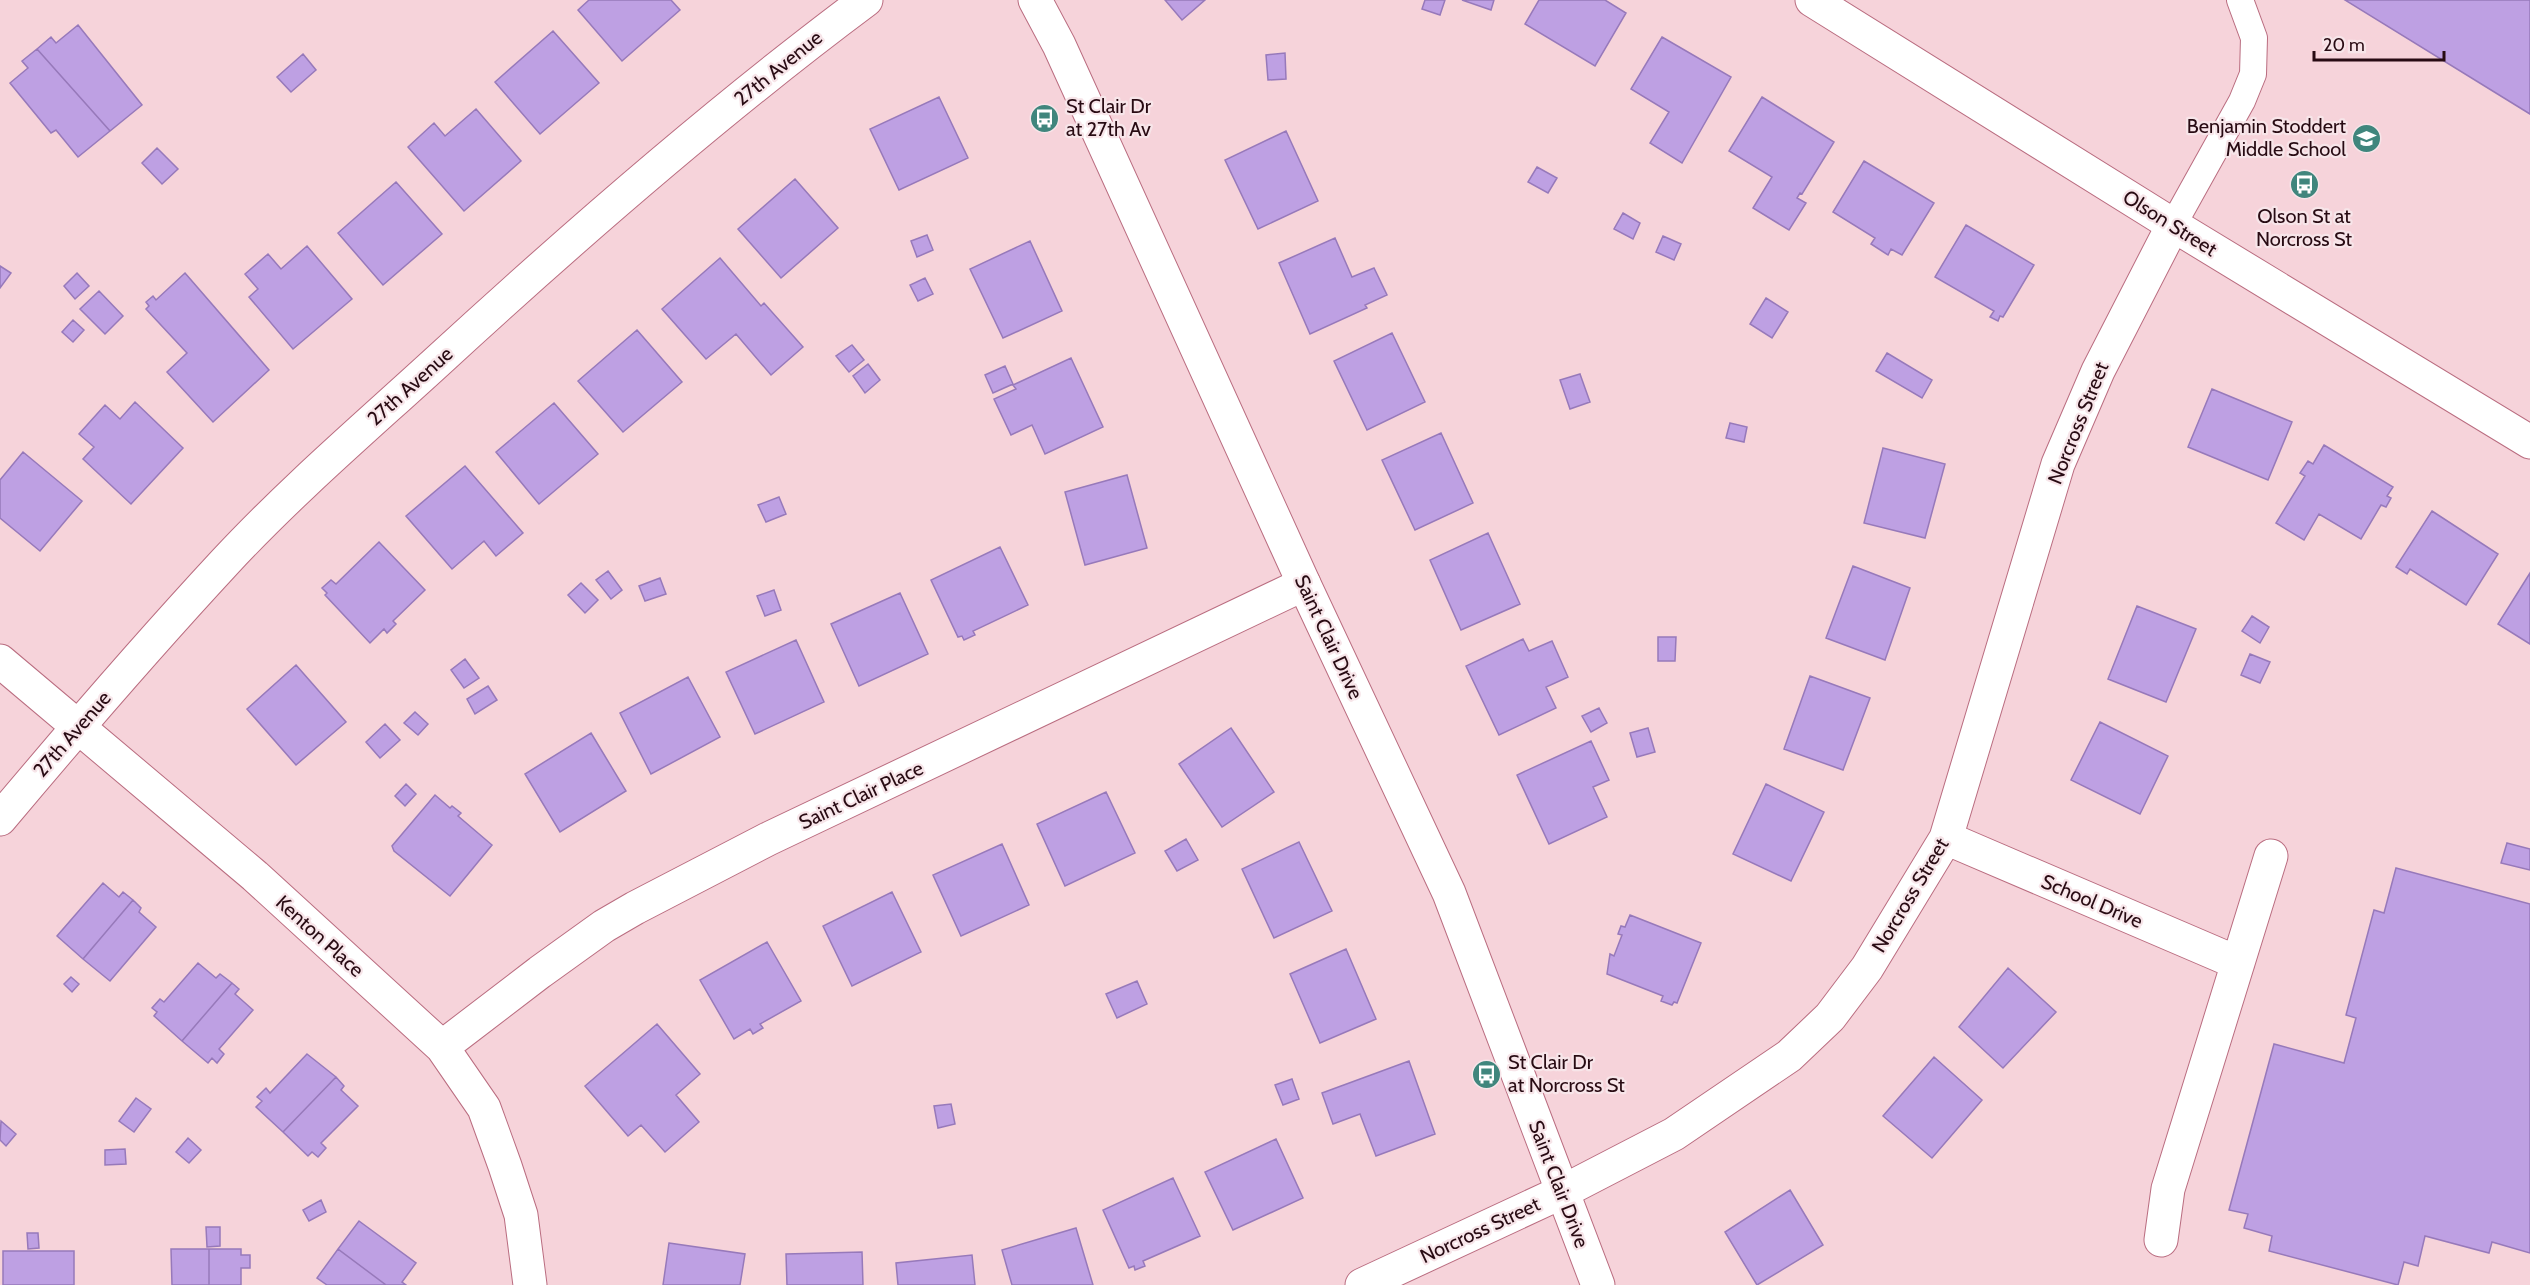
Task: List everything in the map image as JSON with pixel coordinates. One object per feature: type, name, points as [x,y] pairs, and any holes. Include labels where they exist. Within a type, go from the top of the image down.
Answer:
[{"type":"street","name":"27th Avenue","points":[[0,819],[78,726],[227,560],[354,437],[516,289],[775,68],[866,0]]},
{"type":"street","name":"Saint Clair Drive","points":[[1035,0],[1059,45],[1304,584],[1449,893],[1598,1285]]},
{"type":"street","name":"Olson Street","points":[[1812,0],[2173,225],[2530,442]]},
{"type":"street","name":"Norcross Street","points":[[1362,1285],[1562,1192],[1674,1134],[1789,1056],[1830,1017],[1867,968],[1946,838],[2058,464],[2098,371],[2173,225]]},
{"type":"street","name":"Saint Clair Place","points":[[442,1047],[549,965],[604,926],[635,908],[768,839],[1304,584]]},
{"type":"street","name":"Kenton Place","points":[[0,661],[255,876],[442,1047],[484,1108],[521,1215],[530,1285]]},
{"type":"street","name":"School Drive","points":[[1946,838],[2238,963]]},
{"type":"street","points":[[2161,1240],[2168,1189],[2271,856]]},
{"type":"lane","points":[[2173,225],[2242,101],[2253,74],[2254,38],[2240,0]]},
{"type":"building","points":[[589,0],[671,0],[680,10],[622,61],[578,10]]},
{"type":"building","points":[[1165,0],[1205,0],[1182,20]]},
{"type":"building","points":[[1425,0],[1445,0],[1440,15],[1422,9]]},
{"type":"building","points":[[1462,0],[1494,0],[1491,10]]},
{"type":"building","points":[[1539,0],[1605,0],[1626,13],[1595,66],[1525,24]]},
{"type":"building","points":[[2345,0],[2530,0],[2530,114]]},
{"type":"building","points":[[78,25],[142,105],[110,131],[37,49],[51,37],[56,43]]},
{"type":"building","points":[[553,31],[599,83],[540,134],[495,82]]},
{"type":"building","points":[[1662,37],[1731,77],[1682,163],[1650,143],[1669,112],[1631,89]]},
{"type":"building","points":[[37,49],[110,131],[78,157],[56,130],[51,133],[10,83],[28,68],[22,61]]},
{"type":"building","points":[[1285,53],[1286,79],[1268,80],[1266,55]]},
{"type":"building","points":[[303,54],[316,70],[291,92],[277,77]]},
{"type":"building","points":[[939,97],[968,158],[899,190],[870,129]]},
{"type":"building","points":[[1762,97],[1834,142],[1802,194],[1800,193],[1797,198],[1806,203],[1789,230],[1753,208],[1772,177],[1729,151]]},
{"type":"building","points":[[476,109],[521,161],[464,211],[408,147],[434,123],[445,136]]},
{"type":"building","points":[[1286,131],[1318,201],[1258,229],[1225,160]]},
{"type":"building","points":[[157,148],[178,169],[162,184],[142,163]]},
{"type":"building","points":[[1864,161],[1934,203],[1902,255],[1891,249],[1888,255],[1871,244],[1875,238],[1833,212]]},
{"type":"building","points":[[1537,167],[1557,178],[1548,193],[1528,182]]},
{"type":"building","points":[[795,179],[838,228],[781,278],[738,229]]},
{"type":"building","points":[[396,182],[442,234],[383,285],[338,233]]},
{"type":"building","points":[[1623,213],[1640,223],[1633,239],[1614,229]]},
{"type":"building","points":[[1966,225],[2034,265],[2003,317],[2000,316],[1998,321],[1990,317],[1994,311],[1935,277]]},
{"type":"building","points":[[927,235],[933,250],[917,257],[911,241]]},
{"type":"building","points":[[1663,236],[1681,244],[1674,260],[1656,252]]},
{"type":"building","points":[[1335,238],[1352,277],[1374,268],[1387,295],[1365,305],[1367,308],[1310,334],[1279,263]]},
{"type":"building","points":[[1030,241],[1062,311],[1003,338],[970,269]]},
{"type":"building","points":[[307,246],[352,299],[293,349],[249,297],[258,289],[245,274],[268,254],[281,269]]},
{"type":"building","points":[[720,258],[761,306],[764,303],[803,347],[771,375],[736,334],[706,359],[662,309]]},
{"type":"building","points":[[0,266],[11,273],[0,288]]},
{"type":"building","points":[[77,273],[89,286],[75,299],[64,286]]},
{"type":"building","points":[[185,273],[269,370],[213,422],[167,372],[187,353],[146,309],[149,306],[146,302],[153,296],[156,300]]},
{"type":"building","points":[[925,278],[933,294],[918,301],[910,285]]},
{"type":"building","points":[[99,291],[123,316],[105,334],[80,309]]},
{"type":"building","points":[[1766,298],[1788,312],[1772,338],[1750,324]]},
{"type":"building","points":[[73,320],[84,330],[73,342],[62,332]]},
{"type":"building","points":[[637,330],[682,382],[623,432],[578,381]]},
{"type":"building","points":[[1392,333],[1425,402],[1367,430],[1334,361]]},
{"type":"building","points":[[852,345],[864,360],[849,372],[836,356]]},
{"type":"building","points":[[1887,353],[1932,380],[1922,398],[1876,371]]},
{"type":"building","points":[[1071,358],[1103,427],[1045,454],[1032,425],[1011,435],[994,399],[1016,389],[1013,385]]},
{"type":"building","points":[[868,364],[880,380],[865,393],[853,376]]},
{"type":"building","points":[[1005,366],[1013,384],[993,393],[985,375]]},
{"type":"building","points":[[1580,374],[1590,402],[1570,409],[1560,380]]},
{"type":"building","points":[[2212,389],[2292,422],[2268,480],[2188,447]]},
{"type":"building","points":[[135,402],[183,448],[131,504],[83,459],[94,447],[79,434],[105,405],[120,419]]},
{"type":"building","points":[[554,403],[598,454],[539,504],[496,452]]},
{"type":"building","points":[[1730,423],[1747,427],[1744,442],[1726,438]]},
{"type":"building","points":[[1441,433],[1473,503],[1415,530],[1382,460]]},
{"type":"building","points":[[2324,445],[2393,487],[2387,496],[2391,498],[2386,507],[2381,505],[2361,539],[2319,514],[2304,540],[2276,523],[2305,476],[2300,473],[2308,461],[2313,464]]},
{"type":"building","points":[[1883,448],[1945,464],[1925,538],[1864,523]]},
{"type":"building","points":[[23,452],[82,501],[40,551],[0,518],[0,480]]},
{"type":"building","points":[[465,466],[523,533],[496,556],[484,541],[452,569],[406,516]]},
{"type":"building","points":[[1127,475],[1147,548],[1085,565],[1065,492]]},
{"type":"building","points":[[779,497],[786,514],[766,522],[758,505]]},
{"type":"building","points":[[2432,511],[2498,554],[2466,605],[2410,569],[2407,574],[2396,567]]},
{"type":"building","points":[[1488,533],[1520,604],[1461,630],[1430,560]]},
{"type":"building","points":[[379,542],[425,590],[393,621],[396,624],[387,633],[384,629],[370,643],[325,595],[327,593],[322,588],[331,580],[336,584]]},
{"type":"building","points":[[1000,547],[1028,605],[973,631],[975,635],[964,640],[962,636],[958,637],[931,580]]},
{"type":"building","points":[[1853,566],[1910,588],[1885,660],[1826,638]]},
{"type":"building","points":[[608,571],[622,590],[611,599],[596,580]]},
{"type":"building","points":[[2530,573],[2530,644],[2498,624]]},
{"type":"building","points":[[660,578],[666,594],[645,601],[639,586]]},
{"type":"building","points":[[581,583],[598,600],[585,613],[568,595]]},
{"type":"building","points":[[774,590],[781,610],[765,616],[757,596]]},
{"type":"building","points":[[900,593],[928,654],[859,686],[831,624]]},
{"type":"building","points":[[2137,606],[2196,629],[2166,702],[2108,679]]},
{"type":"building","points":[[2252,616],[2269,627],[2260,643],[2242,631]]},
{"type":"building","points":[[1658,637],[1676,637],[1675,661],[1658,661]]},
{"type":"building","points":[[1523,639],[1529,651],[1552,641],[1568,677],[1546,687],[1556,708],[1499,735],[1466,666]]},
{"type":"building","points":[[796,640],[824,702],[755,734],[726,672]]},
{"type":"building","points":[[2250,654],[2270,662],[2260,683],[2241,675]]},
{"type":"building","points":[[465,659],[479,678],[464,688],[451,670]]},
{"type":"building","points":[[296,665],[346,722],[296,765],[247,709]]},
{"type":"building","points":[[1810,676],[1870,698],[1843,770],[1784,749]]},
{"type":"building","points":[[688,677],[720,737],[651,774],[620,713]]},
{"type":"building","points":[[488,686],[497,700],[475,714],[467,699]]},
{"type":"building","points":[[1599,708],[1607,723],[1591,732],[1582,716]]},
{"type":"building","points":[[415,712],[428,724],[418,735],[404,723]]},
{"type":"building","points":[[2100,722],[2168,756],[2140,814],[2071,780]]},
{"type":"building","points":[[385,724],[400,740],[380,758],[366,742]]},
{"type":"building","points":[[1231,728],[1274,792],[1222,827],[1179,764]]},
{"type":"building","points":[[1648,728],[1655,752],[1637,757],[1630,733]]},
{"type":"building","points":[[591,733],[626,791],[560,832],[525,774]]},
{"type":"building","points":[[1591,741],[1609,780],[1593,787],[1607,817],[1549,844],[1517,775]]},
{"type":"building","points":[[406,784],[416,794],[405,806],[395,796]]},
{"type":"building","points":[[1766,784],[1824,812],[1791,881],[1733,854]]},
{"type":"building","points":[[1106,792],[1135,853],[1065,886],[1037,824]]},
{"type":"building","points":[[435,795],[450,808],[452,806],[461,813],[458,816],[492,845],[450,896],[394,851],[392,846]]},
{"type":"building","points":[[1186,839],[1198,860],[1177,871],[1165,851]]},
{"type":"building","points":[[1299,842],[1332,911],[1274,938],[1242,869]]},
{"type":"building","points":[[2507,843],[2530,849],[2530,870],[2501,863]]},
{"type":"building","points":[[1002,844],[1029,905],[961,936],[933,875]]},
{"type":"building","points":[[2396,868],[2530,904],[2530,1253],[2492,1242],[2489,1253],[2425,1236],[2418,1266],[2404,1262],[2398,1285],[2269,1251],[2272,1236],[2244,1228],[2248,1214],[2229,1210],[2274,1044],[2344,1063],[2356,1018],[2346,1015],[2374,910],[2384,913]]},
{"type":"building","points":[[103,883],[119,897],[123,892],[133,900],[83,959],[57,936]]},
{"type":"building","points":[[892,892],[921,952],[852,986],[823,926]]},
{"type":"building","points":[[133,900],[141,908],[139,912],[156,927],[110,981],[83,959]]},
{"type":"building","points":[[1630,915],[1701,943],[1677,1003],[1674,1002],[1672,1005],[1661,1001],[1663,996],[1607,974],[1610,954],[1614,956],[1622,935],[1618,934],[1621,926],[1625,927]]},
{"type":"building","points":[[767,942],[801,1001],[760,1024],[763,1028],[753,1034],[750,1029],[734,1039],[700,980]]},
{"type":"building","points":[[1346,949],[1376,1019],[1320,1043],[1290,974]]},
{"type":"building","points":[[198,963],[216,978],[220,974],[232,983],[182,1041],[154,1016],[157,1012],[152,1008],[160,999],[164,1002]]},
{"type":"building","points":[[2008,968],[2056,1012],[2003,1068],[1959,1027]]},
{"type":"building","points":[[71,977],[79,984],[72,992],[64,984]]},
{"type":"building","points":[[1137,981],[1147,1004],[1117,1018],[1106,994]]},
{"type":"building","points":[[232,983],[239,989],[235,994],[253,1010],[219,1049],[224,1054],[217,1063],[212,1058],[208,1063],[182,1041]]},
{"type":"building","points":[[657,1024],[700,1074],[676,1095],[699,1122],[665,1152],[641,1125],[628,1136],[585,1086]]},
{"type":"building","points":[[307,1054],[336,1077],[283,1132],[256,1107],[262,1101],[257,1097],[266,1088],[270,1093]]},
{"type":"building","points":[[1934,1057],[1982,1100],[1932,1158],[1883,1116]]},
{"type":"building","points":[[1409,1061],[1435,1134],[1376,1156],[1360,1114],[1333,1124],[1322,1093]]},
{"type":"building","points":[[336,1077],[344,1086],[341,1090],[358,1106],[321,1143],[326,1148],[318,1157],[312,1152],[308,1156],[283,1132]]},
{"type":"building","points":[[1292,1079],[1299,1099],[1283,1105],[1275,1085]]},
{"type":"building","points":[[136,1098],[151,1109],[134,1132],[119,1121]]},
{"type":"building","points":[[951,1104],[955,1124],[938,1128],[934,1106]]},
{"type":"building","points":[[1,1121],[16,1134],[6,1146],[0,1140]]},
{"type":"building","points":[[188,1138],[201,1150],[189,1163],[176,1152]]},
{"type":"building","points":[[1276,1139],[1303,1198],[1233,1230],[1205,1172]]},
{"type":"building","points":[[125,1149],[126,1164],[105,1165],[105,1150]]},
{"type":"building","points":[[1173,1178],[1200,1236],[1143,1261],[1145,1266],[1135,1270],[1134,1266],[1129,1268],[1103,1210]]},
{"type":"building","points":[[1790,1190],[1823,1245],[1757,1285],[1725,1232]]},
{"type":"building","points":[[321,1200],[326,1212],[309,1221],[303,1210]]},
{"type":"building","points":[[359,1221],[416,1263],[402,1282],[406,1285],[386,1285],[338,1249]]},
{"type":"building","points":[[206,1227],[220,1227],[220,1246],[207,1247]]},
{"type":"building","points":[[1076,1228],[1093,1285],[1012,1285],[1002,1250]]},
{"type":"building","points":[[27,1233],[38,1233],[39,1248],[28,1249]]},
{"type":"building","points":[[669,1243],[745,1254],[740,1285],[663,1285]]},
{"type":"building","points":[[171,1249],[209,1249],[209,1285],[172,1285]]},
{"type":"building","points":[[209,1249],[241,1249],[241,1255],[250,1255],[250,1268],[241,1268],[241,1285],[209,1285]]},
{"type":"building","points":[[338,1249],[386,1285],[327,1285],[317,1278]]},
{"type":"building","points":[[3,1251],[74,1251],[74,1285],[3,1285]]},
{"type":"building","points":[[862,1252],[863,1285],[787,1285],[786,1254]]},
{"type":"building","points":[[972,1255],[975,1285],[898,1285],[896,1263]]},
{"type":"place","name":"St Clair Dr at 27th Av","points":[[1045,118]]},
{"type":"place","name":"Benjamin Stoddert Middle School","points":[[2367,138]]},
{"type":"place","name":"Olson St at Norcross St","points":[[2304,185]]},
{"type":"place","name":"St Clair Dr at Norcross St","points":[[1487,1074]]}]
